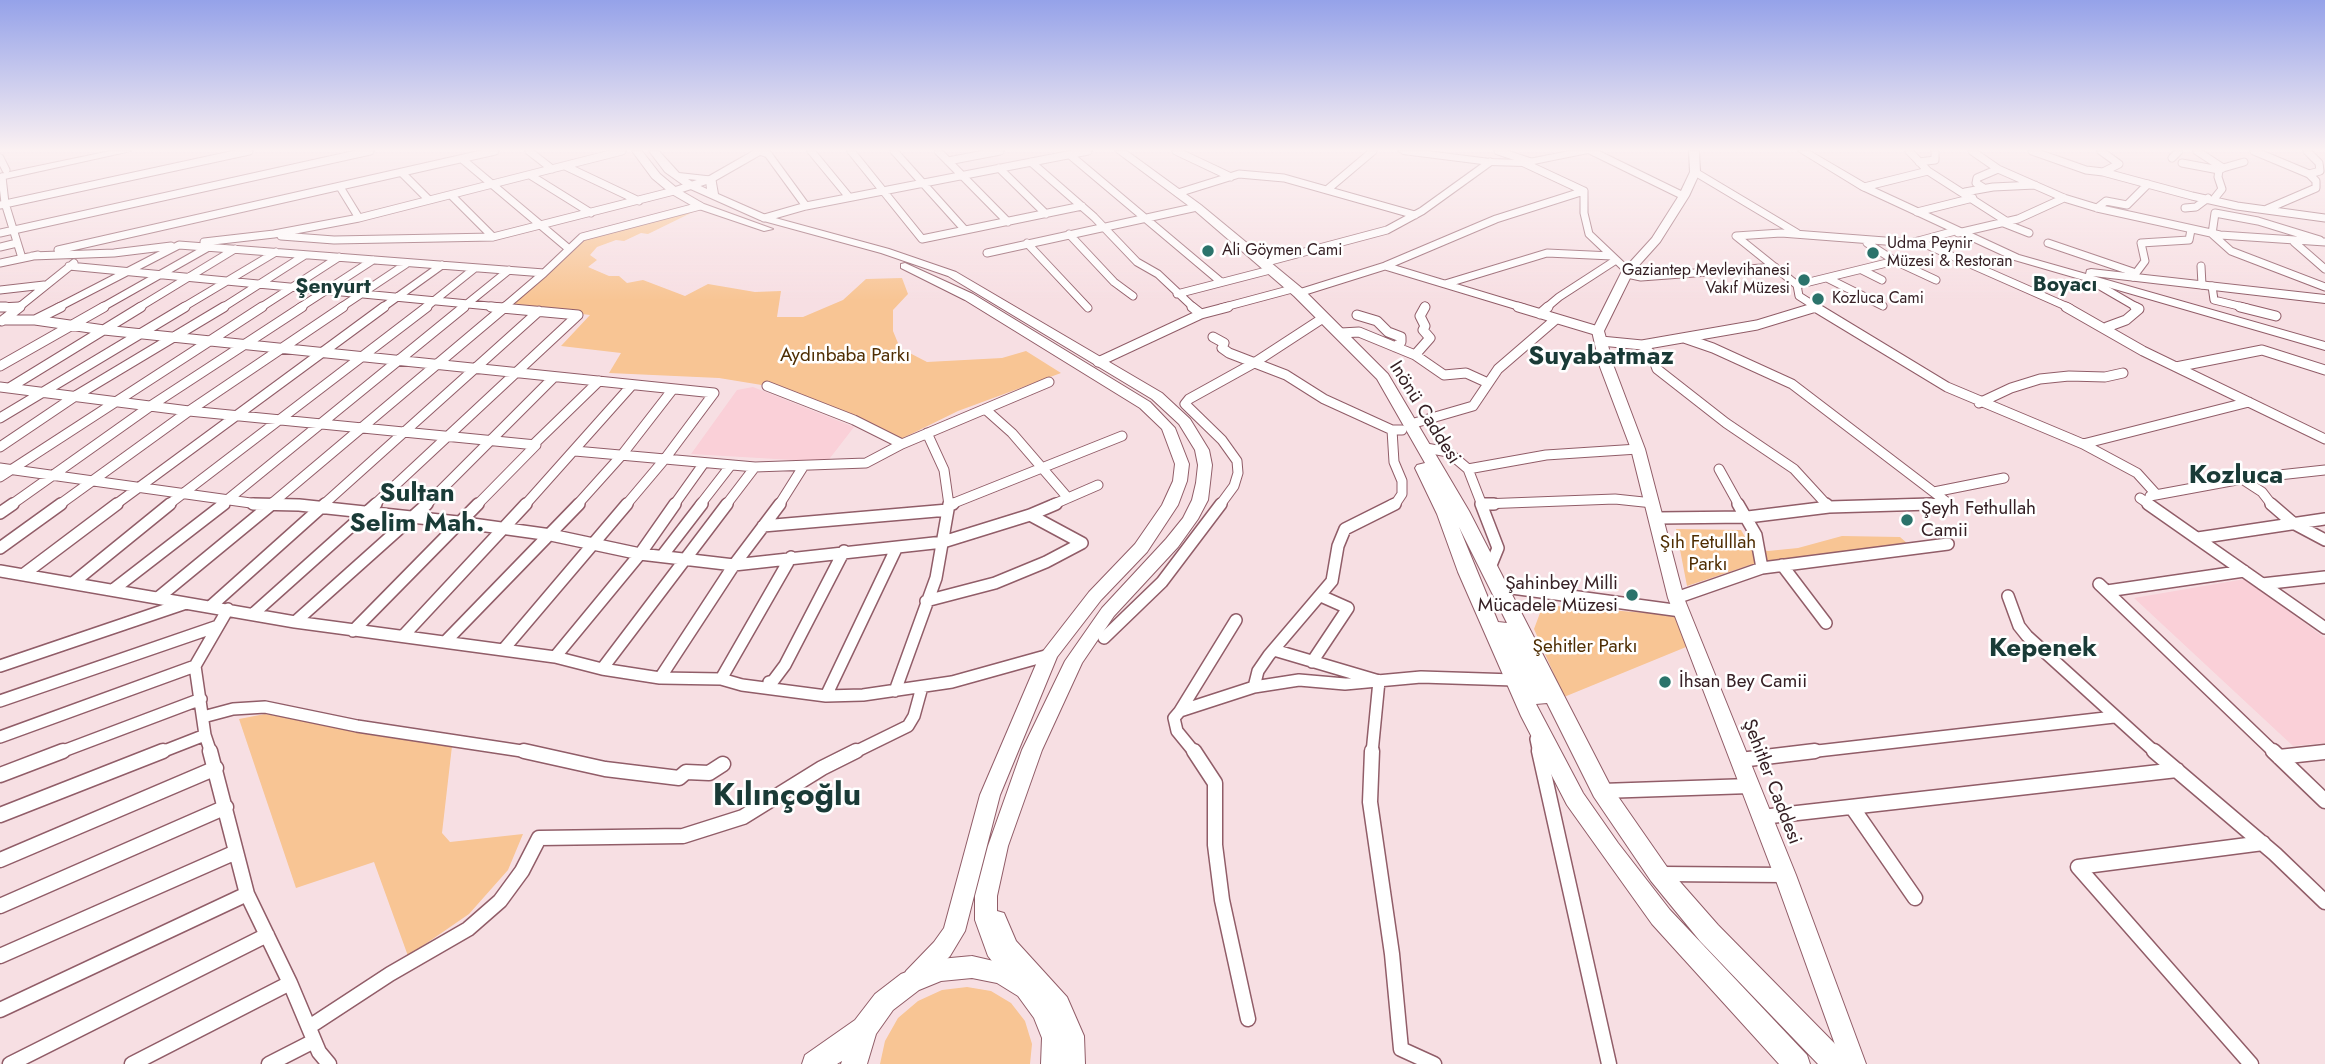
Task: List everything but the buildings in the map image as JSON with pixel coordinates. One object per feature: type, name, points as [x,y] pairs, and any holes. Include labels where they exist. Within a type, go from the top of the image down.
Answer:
[{"type":"main road","points":[[707,201],[885,251],[952,274],[1157,396],[1185,422],[1197,439],[1204,458],[1200,499],[1191,519],[1108,612],[1074,662],[1032,750],[998,846],[986,895],[986,920],[996,949],[1045,1010],[1055,1038],[1054,1064]]},
{"type":"main road","points":[[707,201],[745,223],[907,267],[969,297],[1136,400],[1168,428],[1182,464],[1181,481],[1170,505],[1141,548],[1095,596],[1049,654],[990,795],[954,931],[942,949],[910,982],[884,1002],[864,1029],[815,1064]]},
{"type":"main road","name":"Inönü Caddesi","points":[[1188,201],[1296,291],[1383,377],[1402,428],[1446,514]]},
{"type":"main road","points":[[1600,336],[1621,265],[1656,240],[1681,201]]},
{"type":"main road","points":[[1893,201],[2015,257],[2325,346]]},
{"type":"main road","points":[[2051,268],[2134,275],[2325,299]]},
{"type":"main road","name":"Inönü Caddesi","points":[[1296,291],[1293,294],[1321,320],[1367,376],[1402,428],[1426,448],[1475,542]]},
{"type":"main road","name":"Şehitler Caddesi","points":[[1600,336],[1607,367],[1638,449],[1679,605],[1785,875],[1854,1064]]},
{"type":"main road","points":[[1446,514],[1493,615],[1584,777],[1630,848]]},
{"type":"main road","points":[[1446,514],[1481,606],[1514,680],[1575,799],[1661,917],[1797,1064]]},
{"type":"main road","points":[[1475,542],[1510,643]]},
{"type":"main road","points":[[1475,542],[1602,791],[1659,874],[1709,933],[1836,1064]]},
{"type":"main road","points":[[986,895],[1007,947],[1049,991],[1063,1012],[1072,1036],[1073,1064]]},
{"type":"main road","points":[[910,982],[940,970],[972,967],[1002,973],[1027,988]]},
{"type":"main road","points":[[854,1064],[864,1029]]},
{"type":"street","points":[[0,233],[146,201]]},
{"type":"street","points":[[0,263],[280,201]]},
{"type":"street","points":[[349,201],[359,218]]},
{"type":"street","points":[[32,256],[209,244],[359,218],[426,201]]},
{"type":"street","points":[[457,201],[493,237]]},
{"type":"street","points":[[511,201],[569,249]]},
{"type":"street","points":[[571,201],[591,213]]},
{"type":"street","points":[[265,235],[334,240],[493,237],[639,201]]},
{"type":"street","points":[[159,597],[364,428],[582,237],[707,201]]},
{"type":"street","points":[[802,201],[806,206]]},
{"type":"street","points":[[764,218],[832,201]]},
{"type":"street","points":[[891,201],[922,239],[1082,206]]},
{"type":"street","points":[[939,201],[965,230]]},
{"type":"street","points":[[988,201],[1008,222]]},
{"type":"street","points":[[1032,201],[1046,214]]},
{"type":"street","points":[[1076,201],[1137,262],[1158,274],[1201,314]]},
{"type":"street","points":[[1127,201],[1221,282]]},
{"type":"street","points":[[1367,201],[1415,215]]},
{"type":"street","points":[[1177,294],[1387,230],[1435,201]]},
{"type":"street","points":[[1098,362],[1201,314],[1296,291],[1385,265],[1496,219],[1554,201]]},
{"type":"street","points":[[1584,201],[1589,234],[1621,265],[1641,276],[1775,267]]},
{"type":"street","points":[[1742,201],[1799,235]]},
{"type":"street","points":[[1917,212],[1962,201]]},
{"type":"street","points":[[1977,201],[2004,221],[2029,233]]},
{"type":"street","points":[[2059,201],[2038,211],[2004,221],[1918,241],[1865,241],[1799,235],[1735,236],[1797,285],[1799,296],[1816,307],[1947,387],[2083,444],[2137,473],[2156,494]]},
{"type":"street","points":[[2072,201],[2212,234],[2294,242],[2325,242]]},
{"type":"street","points":[[2096,208],[2106,201],[2127,205],[2131,201]]},
{"type":"street","points":[[2185,208],[2196,207],[2207,201]]},
{"type":"street","points":[[2223,201],[2264,210],[2325,218]]},
{"type":"street","points":[[2264,210],[2286,201]]},
{"type":"street","points":[[3,204],[22,258]]},
{"type":"street","points":[[987,253],[1197,207]]},
{"type":"street","points":[[2212,234],[2215,213],[2238,216],[2325,242]]},
{"type":"street","points":[[0,220],[9,218]]},
{"type":"street","points":[[199,219],[209,244]]},
{"type":"street","points":[[2048,243],[2134,275],[2145,261],[2141,243],[2189,240],[2191,230]]},
{"type":"street","points":[[1069,234],[1114,282],[1133,296]]},
{"type":"street","points":[[2212,234],[2231,251],[2325,287]]},
{"type":"street","points":[[1865,241],[1895,261],[1936,280]]},
{"type":"street","points":[[1918,241],[2024,286],[2107,327],[2143,351],[2325,439]]},
{"type":"street","points":[[2294,242],[2325,269]]},
{"type":"street","points":[[0,247],[17,243]]},
{"type":"street","points":[[1,322],[86,254],[91,243]]},
{"type":"street","points":[[1027,243],[1088,308]]},
{"type":"street","points":[[0,366],[161,275],[209,244],[235,249],[406,264],[544,273]]},
{"type":"street","points":[[35,320],[179,245]]},
{"type":"street","points":[[3,389],[235,249]]},
{"type":"street","points":[[0,418],[276,252]]},
{"type":"street","points":[[1445,284],[1546,253],[1621,265]]},
{"type":"street","points":[[0,447],[77,395],[177,337],[304,255]]},
{"type":"street","points":[[0,477],[6,469],[212,341],[339,257]]},
{"type":"street","points":[[0,513],[152,405],[248,345],[373,260]]},
{"type":"street","points":[[1797,285],[1895,261]]},
{"type":"street","points":[[0,548],[189,411],[406,264]]},
{"type":"street","points":[[24,574],[233,416],[442,265]]},
{"type":"street","points":[[1385,265],[1556,319],[1600,336],[1642,345],[1757,325],[1816,307]]},
{"type":"street","points":[[1540,314],[1559,297],[1621,265]]},
{"type":"street","points":[[69,266],[578,315],[451,436],[253,614]]},
{"type":"street","points":[[2201,267],[2214,300],[2276,316]]},
{"type":"street","points":[[74,582],[182,494],[475,268]]},
{"type":"street","points":[[114,589],[229,500],[509,270]]},
{"type":"street","points":[[1862,270],[1882,280]]},
{"type":"street","points":[[1827,278],[1883,306]]},
{"type":"street","points":[[2088,279],[2139,309],[2126,320],[2107,327]]},
{"type":"street","points":[[0,290],[44,285]]},
{"type":"street","points":[[0,307],[19,306]]},
{"type":"street","points":[[1415,355],[1430,338],[1423,330],[1425,326],[1420,316],[1425,306]]},
{"type":"street","points":[[211,606],[319,507],[478,369],[539,311]]},
{"type":"street","points":[[1357,315],[1377,321],[1388,332],[1401,337],[1401,342],[1395,347]]},
{"type":"street","points":[[1213,337],[1224,343],[1222,348],[1229,353],[1286,375],[1324,398],[1402,428],[1472,406],[1498,369],[1556,319]]},
{"type":"street","points":[[1,322],[35,320],[139,334],[714,393],[664,460],[503,650]]},
{"type":"street","points":[[1104,638],[1162,582],[1234,486],[1238,473],[1237,461],[1222,440],[1185,404],[1189,399],[1254,363],[1321,320]]},
{"type":"street","points":[[1341,333],[1359,332],[1415,355],[1444,374],[1466,373],[1488,383]]},
{"type":"street","points":[[1482,504],[1615,499],[1655,511],[1748,517],[1829,507],[1948,503],[1792,384],[1713,348],[1684,338]]},
{"type":"street","points":[[1642,345],[1652,355],[1657,369],[1726,423],[1794,469],[1829,507]]},
{"type":"street","points":[[2176,367],[2262,350],[2325,370]]},
{"type":"street","points":[[1979,402],[2040,379],[2069,376],[2105,377],[2123,373]]},
{"type":"street","points":[[295,622],[414,517],[554,377]]},
{"type":"street","points":[[533,445],[599,381]]},
{"type":"street","points":[[575,451],[755,467],[866,463],[902,444],[1049,382]]},
{"type":"street","points":[[404,635],[503,530],[632,385]]},
{"type":"street","points":[[767,386],[853,420],[902,444]]},
{"type":"street","points":[[3,389],[77,395],[233,416],[533,445]]},
{"type":"street","points":[[446,641],[551,535],[621,456],[673,389]]},
{"type":"street","points":[[2083,444],[2249,402]]},
{"type":"street","points":[[985,409],[1045,468],[1069,498]]},
{"type":"street","points":[[1254,687],[1258,671],[1332,581],[1338,546],[1345,529],[1396,503],[1402,494],[1402,481],[1394,461],[1402,428]]},
{"type":"street","points":[[895,691],[936,578],[949,508],[944,470],[927,433]]},
{"type":"street","points":[[763,526],[949,508],[1122,436]]},
{"type":"street","points":[[353,631],[536,445],[533,445]]},
{"type":"street","points":[[1426,448],[1448,452],[1468,470],[1497,548],[1493,578],[1679,605],[1762,568],[1948,544]]},
{"type":"street","points":[[1468,470],[1546,455],[1638,449]]},
{"type":"street","points":[[555,657],[640,554],[704,463]]},
{"type":"street","points":[[662,556],[731,465]]},
{"type":"street","points":[[602,669],[755,467]]},
{"type":"street","points":[[660,678],[734,565],[803,467]]},
{"type":"street","points":[[6,469],[270,506],[299,505],[458,522],[551,535],[640,554],[734,565],[844,551],[896,550],[943,542],[1030,515],[1098,485]]},
{"type":"street","points":[[1719,469],[1756,535],[1762,568]]},
{"type":"street","points":[[2325,471],[2242,479],[2140,498],[2325,628]]},
{"type":"street","points":[[1934,492],[2004,478]]},
{"type":"street","points":[[2242,479],[2262,492],[2276,510],[2293,523],[2325,540]]},
{"type":"street","points":[[926,601],[995,583],[1046,562],[1082,542],[1030,515]]},
{"type":"street","points":[[2198,538],[2325,519]]},
{"type":"street","points":[[826,696],[896,550]]},
{"type":"street","points":[[770,688],[769,682],[773,681],[785,665],[844,551]]},
{"type":"street","points":[[721,680],[791,557]]},
{"type":"street","points":[[1782,565],[1826,622]]},
{"type":"street","points":[[0,571],[353,631],[404,635],[555,657],[602,669],[660,678],[721,680],[826,696],[895,691],[952,682],[1049,654]]},
{"type":"street","points":[[2244,571],[2103,588],[2325,802]]},
{"type":"street","points":[[2262,584],[2325,577]]},
{"type":"street","points":[[1312,662],[1322,642],[1348,608],[1321,596]]},
{"type":"street","points":[[2008,596],[2019,625],[2027,636],[2114,717],[2263,843],[2325,902]]},
{"type":"street","points":[[0,666],[188,602]]},
{"type":"street","points":[[0,737],[195,666],[228,609]]},
{"type":"street","points":[[1236,620],[1174,718],[1177,731],[1215,783],[1217,815],[1214,845],[1222,900],[1248,1018]]},
{"type":"street","points":[[0,701],[218,626]]},
{"type":"street","points":[[1274,650],[1379,681]]},
{"type":"street","points":[[195,666],[205,734],[247,894],[290,983],[319,1052],[328,1064]]},
{"type":"street","points":[[1180,711],[1254,687],[1299,680],[1345,684],[1421,677],[1514,680]]},
{"type":"street","points":[[1379,681],[1370,802],[1392,954],[1401,1049],[1434,1064]]},
{"type":"street","points":[[269,1064],[390,974],[468,929],[500,901],[522,871],[539,838],[684,836],[743,817],[822,768],[908,726],[914,716],[922,687]]},
{"type":"street","points":[[0,775],[201,699]]},
{"type":"street","points":[[203,717],[233,709],[265,706],[357,726],[548,755],[605,769],[679,778],[686,772],[709,773],[723,764]]},
{"type":"street","points":[[1531,716],[1609,1064]]},
{"type":"street","points":[[1740,760],[2114,717]]},
{"type":"street","points":[[0,815],[205,734]]},
{"type":"street","points":[[2279,757],[2325,752]]},
{"type":"street","points":[[0,860],[216,768]]},
{"type":"street","points":[[1762,817],[2177,770]]},
{"type":"street","points":[[1602,791],[1750,786]]},
{"type":"street","points":[[0,906],[226,807]]},
{"type":"street","points":[[1853,807],[1915,898]]},
{"type":"street","points":[[2251,1064],[2078,867],[2263,843]]},
{"type":"street","points":[[0,956],[236,852]]},
{"type":"street","points":[[1659,874],[1785,875]]},
{"type":"street","points":[[0,1010],[247,894]]},
{"type":"street","points":[[10,1064],[267,935]]},
{"type":"street","points":[[132,1064],[290,983]]},
{"type":"shaded area","points":[[753,387],[854,427],[827,462],[691,454],[737,390]]},
{"type":"shaded area","points":[[2245,579],[2325,638],[2325,743],[2293,746],[2134,598]]},
{"type":"green space","name":"Aydınbaba Parkı","points":[[697,210],[648,234],[641,233],[624,241],[616,240],[597,247],[590,255],[597,260],[588,267],[609,276],[619,276],[627,283],[643,280],[685,296],[708,284],[755,292],[781,291],[777,317],[803,317],[843,300],[866,279],[902,278],[908,294],[893,310],[893,331],[900,348],[927,362],[1002,358],[1026,351],[1061,373],[958,411],[899,440],[865,421],[786,389],[719,378],[609,373],[621,353],[561,346],[590,315],[512,305],[588,237]]},
{"type":"green space","name":"Şıh Fetulllah Parkı","points":[[1676,529],[1741,530],[1751,547],[1768,551],[1798,548],[1842,536],[1900,537],[1908,544],[1750,565],[1687,586]]},
{"type":"green space","name":"Şehitler Parkı","points":[[1543,605],[1674,615],[1691,645],[1564,697],[1534,629]]},
{"type":"green space","points":[[265,714],[452,746],[442,833],[450,842],[523,834],[508,870],[469,914],[408,956],[374,862],[296,888],[239,719]]},
{"type":"green space","points":[[967,987],[991,991],[1011,1003],[1025,1021],[1032,1044],[1030,1064],[880,1064],[885,1041],[898,1018],[918,1001],[942,990]]},
{"type":"place","name":"Ali Göymen Cami","points":[[1208,251]]},
{"type":"place","name":"Udma Peynir Müzesi & Restoran","points":[[1873,253]]},
{"type":"place","name":"Gaziantep Mevlevihanesi Vakıf Müzesi","points":[[1804,280]]},
{"type":"place","name":"Kozluca Cami","points":[[1818,299]]},
{"type":"place","name":"Şeyh Fethullah Camii","points":[[1907,520]]},
{"type":"place","name":"Şahinbey Milli Mücadele Müzesi","points":[[1632,595]]},
{"type":"place","name":"İhsan Bey Camii","points":[[1665,682]]},
{"type":"district","name":"Boyacı","points":[[2065,286]]},
{"type":"district","name":"Şenyurt","points":[[333,288]]},
{"type":"district","name":"Suyabatmaz","points":[[1601,358]]},
{"type":"district","name":"Kozluca","points":[[2236,477]]},
{"type":"district","name":"Sultan Selim Mah.","points":[[417,510]]},
{"type":"district","name":"Kepenek","points":[[2043,650]]},
{"type":"district","name":"Kılınçoğlu","points":[[787,797]]}]
